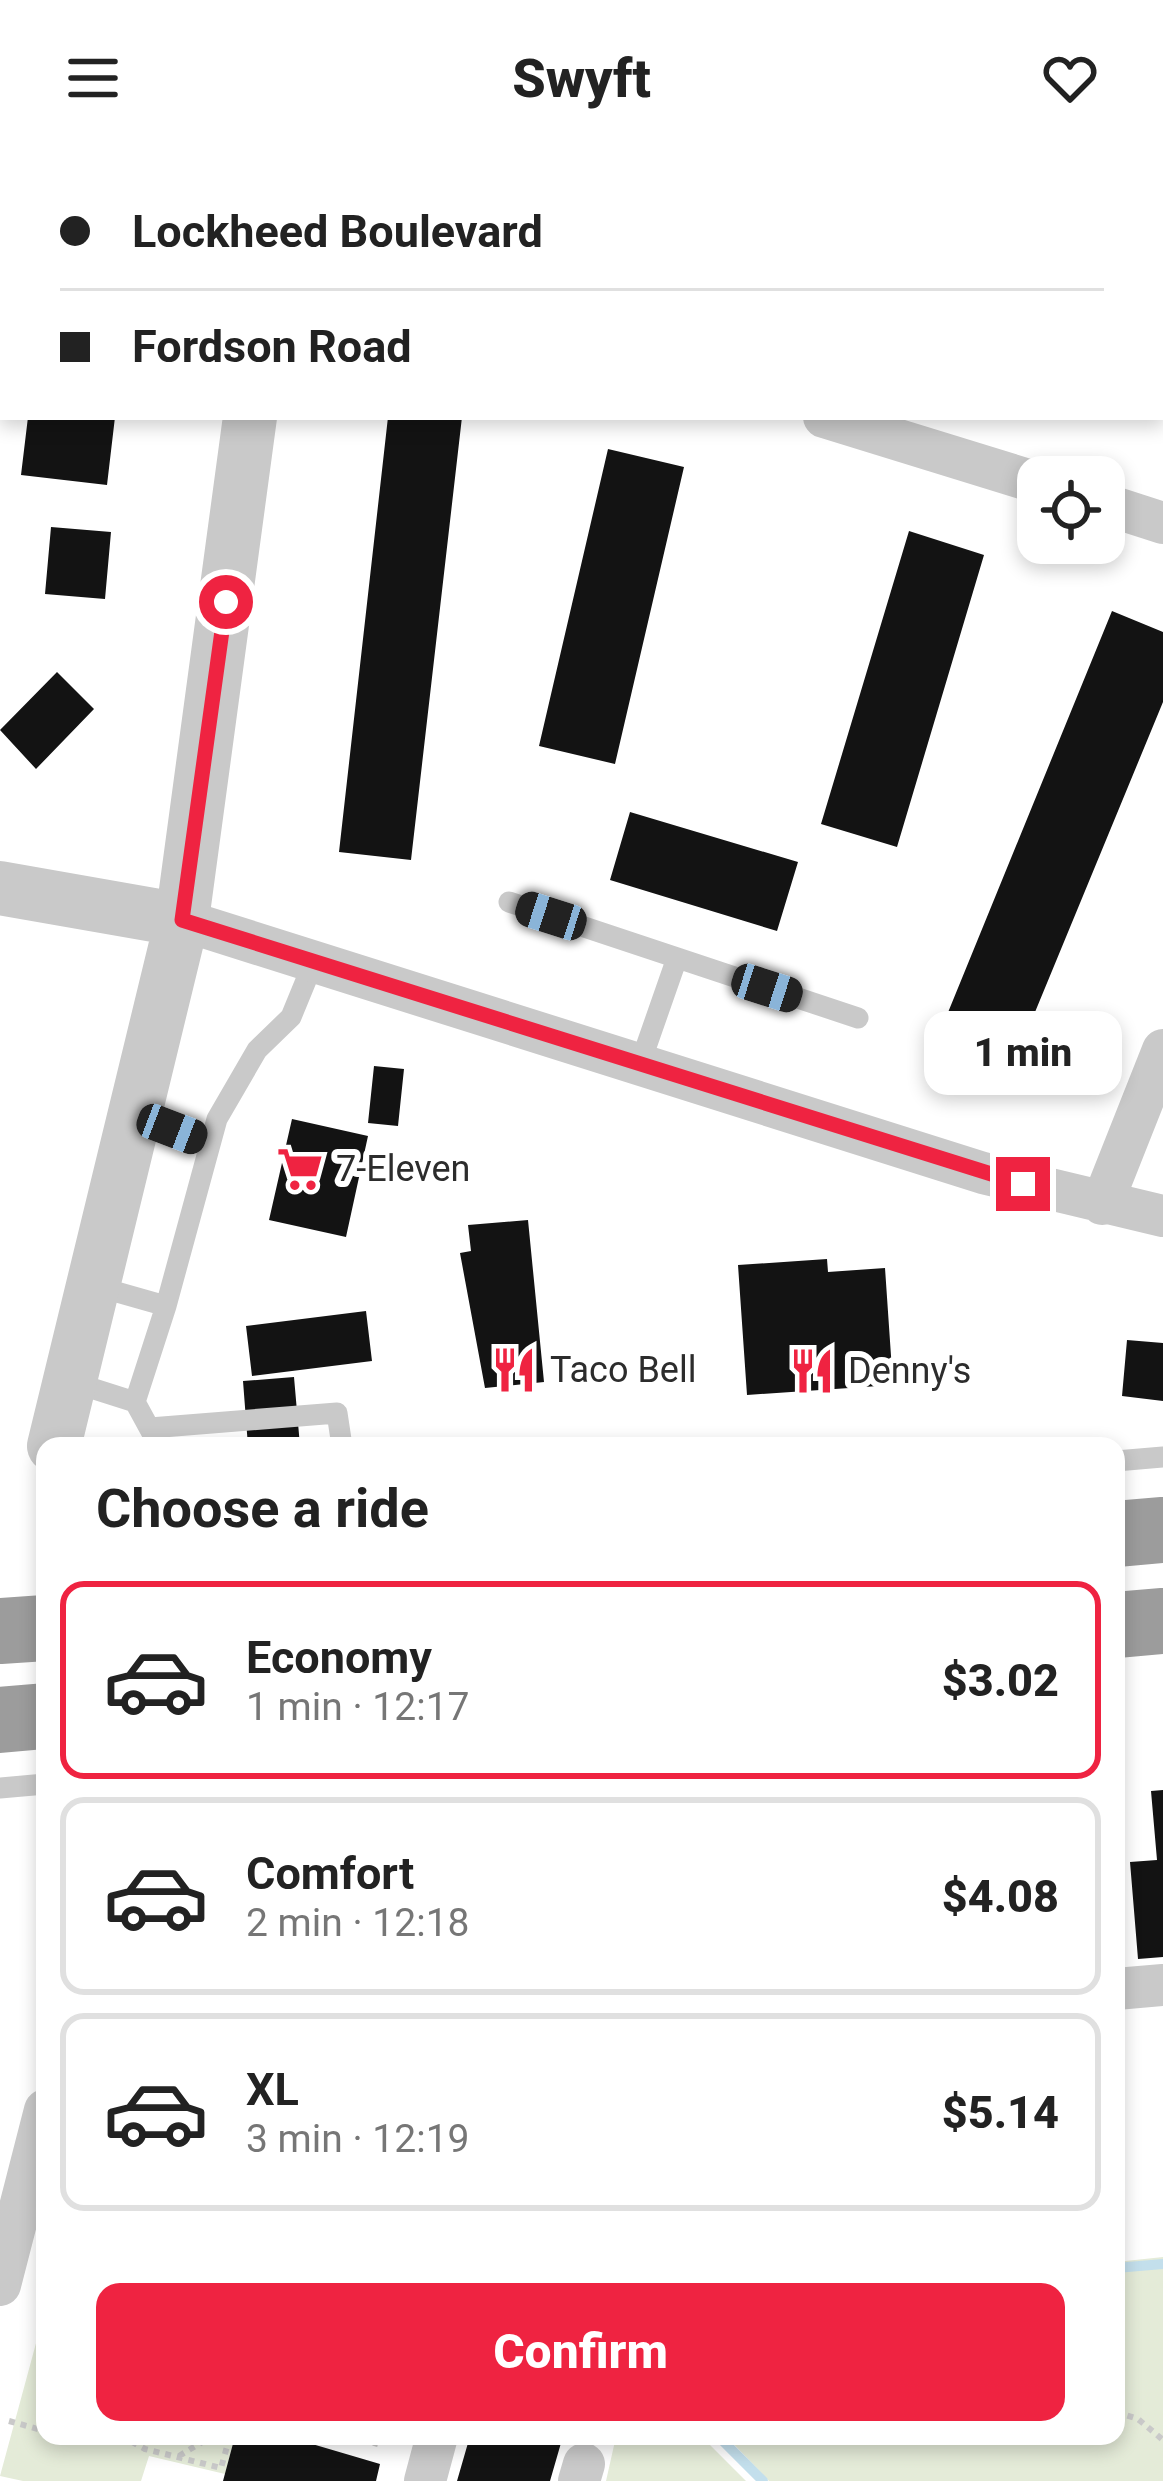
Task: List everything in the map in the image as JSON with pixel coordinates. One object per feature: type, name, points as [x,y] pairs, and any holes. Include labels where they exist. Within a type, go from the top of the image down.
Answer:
[{"type":"highway","points":[[1125,1533],[1163,1530]]},
{"type":"highway","points":[[1125,1624],[1163,1621]]},
{"type":"highway","points":[[0,1631],[36,1629]]},
{"type":"highway","points":[[0,1720],[36,1717]]},
{"type":"street","points":[[56,1437],[182,920],[250,420]]},
{"type":"street","points":[[834,420],[1017,477]]},
{"type":"street","points":[[1125,511],[1163,523]]},
{"type":"street","points":[[0,889],[182,920],[983,1173],[1163,1216]]},
{"type":"street","points":[[1102,1204],[1163,1050]]},
{"type":"street","points":[[1125,1988],[1163,1985]]},
{"type":"street","points":[[0,2285],[36,2175]]},
{"type":"street","points":[[424,2481],[434,2445]]},
{"type":"lane","points":[[509,902],[858,1018]]},
{"type":"lane","points":[[640,1064],[676,958]]},
{"type":"lane","points":[[135,1402],[217,1119],[257,1050],[291,1018],[314,961]]},
{"type":"lane","points":[[132,1114],[210,1144]]},
{"type":"lane","points":[[91,1285],[166,1306]]},
{"type":"lane","points":[[68,1381],[135,1402],[154,1437],[338,1413],[342,1437]]},
{"type":"lane","points":[[1125,1460],[1163,1457]]},
{"type":"lane","points":[[0,1788],[36,1785]]},
{"type":"path","points":[[1125,2415],[1138,2419],[1163,2440]]},
{"type":"path","points":[[9,2421],[36,2428]]},
{"type":"path","points":[[137,2445],[220,2468],[227,2445]]},
{"type":"path","points":[[177,2457],[197,2445]]},
{"type":"green space","points":[[1163,2257],[1163,2481],[769,2481],[735,2445],[1125,2445],[1125,2261]]},
{"type":"green space","points":[[36,2343],[36,2445],[233,2445],[225,2474],[149,2456],[141,2481],[23,2481],[0,2476]]},
{"type":"green space","points":[[614,2445],[710,2445],[746,2481],[606,2481]]},
{"type":"building","points":[[28,420],[115,420],[107,485],[21,475]]},
{"type":"building","points":[[388,420],[462,420],[411,860],[339,852]]},
{"type":"building","points":[[608,449],[684,467],[615,764],[539,746]]},
{"type":"building","points":[[51,527],[111,532],[105,599],[45,594]]},
{"type":"building","points":[[909,531],[984,555],[897,847],[821,824]]},
{"type":"building","points":[[1112,611],[1163,632],[1163,702],[1014,1063],[940,1032]]},
{"type":"building","points":[[57,672],[94,709],[36,769],[0,730]]},
{"type":"building","points":[[630,812],[798,862],[777,931],[610,880]]},
{"type":"building","points":[[374,1066],[404,1069],[398,1126],[368,1123]]},
{"type":"building","points":[[292,1119],[368,1136],[346,1237],[269,1220]]},
{"type":"building","points":[[528,1220],[544,1382],[485,1388],[460,1253],[471,1251],[468,1225]]},
{"type":"building","points":[[827,1259],[828,1272],[885,1268],[893,1385],[747,1395],[738,1265]]},
{"type":"building","points":[[366,1311],[372,1361],[252,1376],[246,1326]]},
{"type":"building","points":[[1127,1340],[1163,1343],[1163,1401],[1122,1396]]},
{"type":"building","points":[[294,1377],[299,1437],[247,1437],[243,1381]]},
{"type":"building","points":[[1163,1790],[1163,1957],[1138,1959],[1130,1862],[1157,1860],[1151,1791]]},
{"type":"building","points":[[233,2445],[316,2445],[380,2464],[376,2481],[223,2481]]},
{"type":"building","points":[[467,2445],[560,2445],[550,2481],[457,2481]]},
{"type":"waterway","points":[[1125,2267],[1163,2264]]},
{"type":"waterway","points":[[727,2445],[763,2481]]},
{"type":"place","name":"7-Eleven","points":[[300,1169]]},
{"type":"place","name":"Taco Bell","points":[[514,1370]]},
{"type":"place","name":"Denny's","points":[[812,1371]]},
{"type":"route","points":[[226,602],[182,920],[1023,1184]]}]
